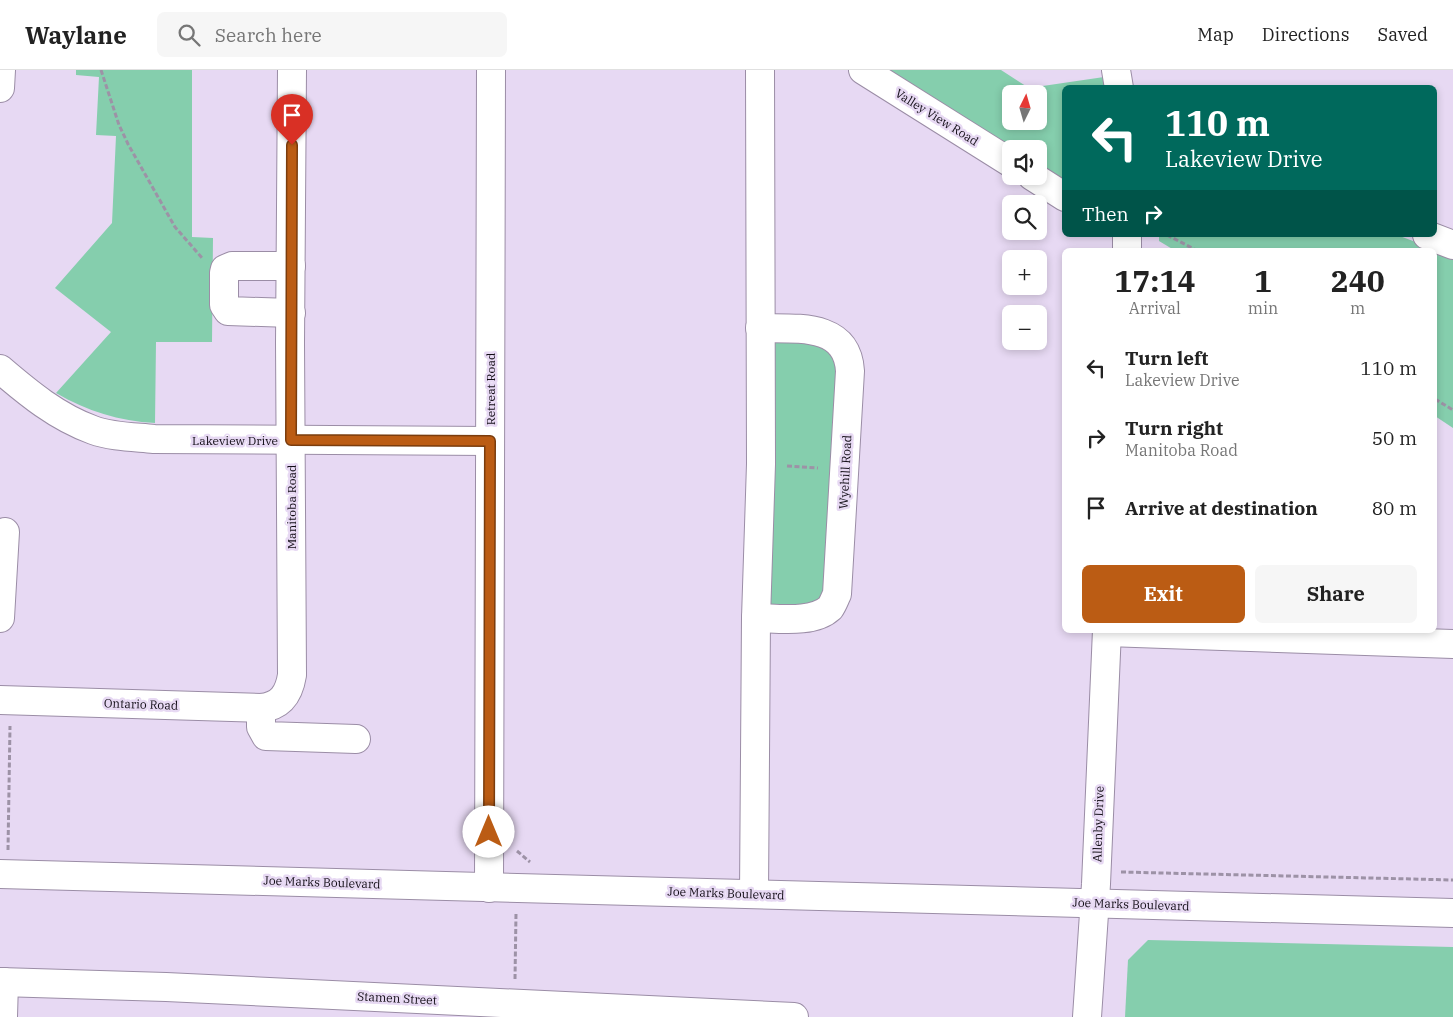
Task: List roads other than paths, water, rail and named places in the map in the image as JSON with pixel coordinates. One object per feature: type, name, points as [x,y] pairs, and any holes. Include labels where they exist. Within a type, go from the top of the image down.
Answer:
[{"type":"street","points":[[0,88],[1,70]]},
{"type":"street","name":"Manitoba Road","points":[[271,705],[288,691],[292,675],[292,70]]},
{"type":"street","name":"Retreat Road","points":[[489,888],[491,70]]},
{"type":"street","points":[[754,894],[756,618],[761,464],[760,70]]},
{"type":"street","name":"Valley View Road","points":[[863,70],[1002,157]]},
{"type":"street","points":[[1116,70],[1118,85]]},
{"type":"street","points":[[1046,185],[1062,195]]},
{"type":"street","points":[[1433,237],[1453,244]]},
{"type":"street","points":[[291,313],[228,311],[224,305],[224,273],[225,269],[232,266],[292,266]]},
{"type":"street","name":"Wyehill Road","points":[[756,618],[807,617],[825,611],[832,605],[838,589],[850,372],[843,351],[837,342],[822,331],[760,328]]},
{"type":"street","name":"Lakeview Drive","points":[[0,368],[45,406],[94,430],[154,439],[490,441]]},
{"type":"street","points":[[0,618],[5,532]]},
{"type":"street","name":"Allenby Drive","points":[[1087,1017],[1095,903],[1107,633]]},
{"type":"street","points":[[1215,633],[1377,636],[1453,644]]},
{"type":"street","name":"Ontario Road","points":[[5,700],[271,705]]},
{"type":"street","points":[[271,705],[261,726],[266,736],[356,739]]},
{"type":"street","name":"Joe Marks Boulevard","points":[[4,863],[489,888],[1453,913]]},
{"type":"street","points":[[2,982],[3,1017]]},
{"type":"street","name":"Stamen Street","points":[[2,982],[515,1004],[612,1012],[794,1017]]}]
